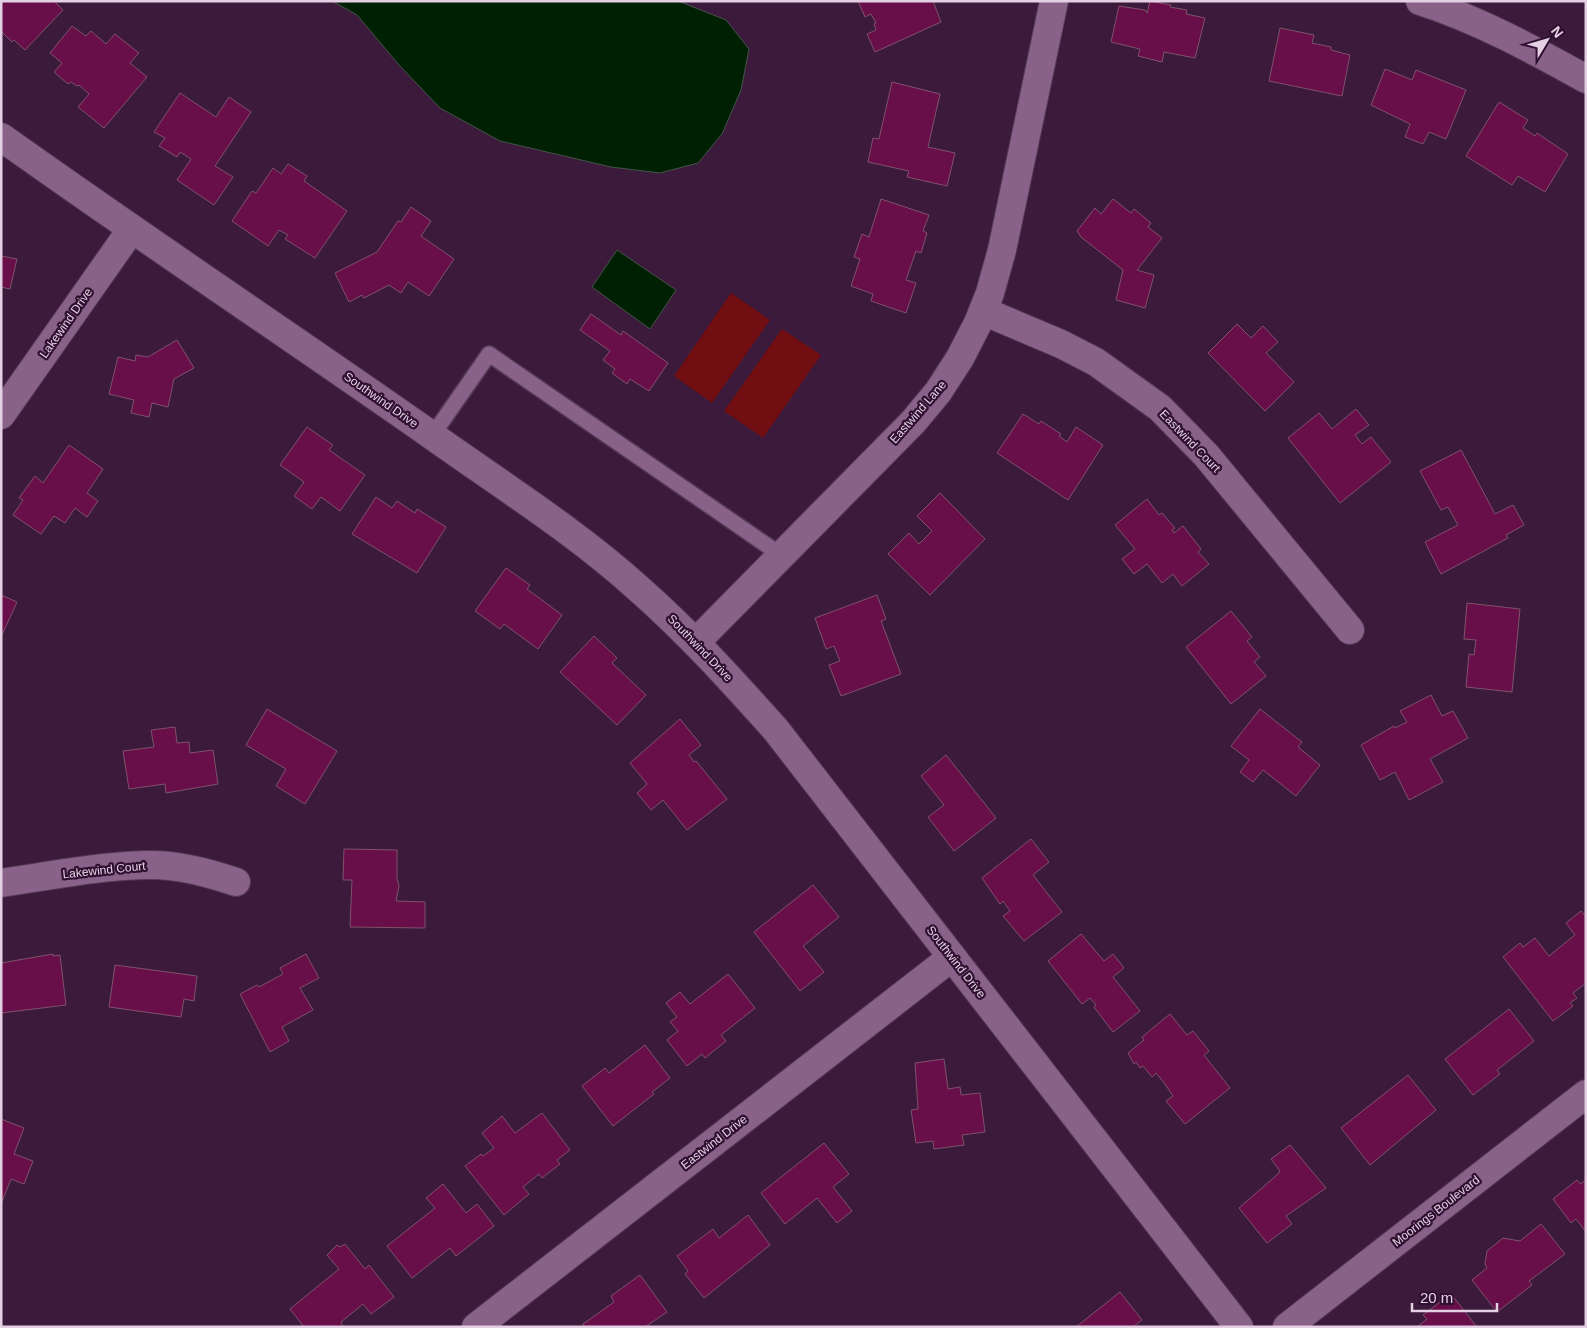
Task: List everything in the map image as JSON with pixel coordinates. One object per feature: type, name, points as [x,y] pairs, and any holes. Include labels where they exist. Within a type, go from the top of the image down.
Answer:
[{"type":"street","name":"Eastwind Lane","points":[[696,642],[930,402],[964,352],[982,311],[1002,250],[1054,1]]},
{"type":"street","points":[[1420,1],[1518,41],[1586,78]]},
{"type":"street","name":"Southwind Drive","points":[[1,137],[131,230],[323,359],[609,563],[639,588],[696,642],[776,730],[1239,1327]]},
{"type":"street","name":"Lakewind Drive","points":[[1,416],[131,230]]},
{"type":"street","name":"Eastwind Court","points":[[982,311],[1061,344],[1096,362],[1160,408],[1206,455],[1350,630]]},
{"type":"street","name":"Lakewind Court","points":[[1,882],[122,866],[146,865],[191,869],[236,882]]},
{"type":"street","name":"Eastwind Drive","points":[[476,1327],[952,957]]},
{"type":"street","name":"Moorings Boulevard","points":[[1287,1327],[1586,1094]]},
{"type":"lane","points":[[432,436],[489,354],[781,555]]},
{"type":"shaded area","points":[[332,1],[678,1],[726,20],[749,49],[741,90],[722,134],[698,163],[660,173],[611,167],[500,141],[440,108],[399,65],[357,15]]},
{"type":"shaded area","points":[[617,250],[676,290],[650,329],[592,287]]},
{"type":"shaded area","points":[[731,293],[770,320],[712,403],[674,376]]},
{"type":"shaded area","points":[[782,329],[821,355],[763,438],[724,411]]},
{"type":"building","points":[[1,1],[54,1],[63,10],[25,50],[14,40],[12,42],[1,31]]},
{"type":"building","points":[[858,1],[933,1],[941,22],[875,52],[867,34],[876,30],[874,24],[876,23],[871,14],[865,17]]},
{"type":"building","points":[[1150,1],[1171,5],[1170,7],[1187,10],[1186,14],[1205,18],[1195,58],[1164,52],[1162,62],[1138,56],[1140,49],[1111,42],[1119,6],[1145,10],[1147,13]]},
{"type":"building","points":[[72,26],[86,36],[91,31],[106,44],[115,34],[139,53],[130,63],[147,77],[104,128],[78,107],[89,94],[79,85],[77,86],[71,82],[68,84],[54,72],[62,63],[50,53]]},
{"type":"building","points":[[1280,28],[1314,35],[1312,43],[1331,47],[1331,50],[1350,55],[1342,96],[1269,81]]},
{"type":"building","points":[[1385,69],[1412,80],[1416,70],[1466,90],[1446,139],[1429,132],[1423,144],[1405,137],[1410,124],[1371,105]]},
{"type":"building","points":[[892,82],[940,94],[928,147],[955,153],[947,186],[907,177],[909,171],[868,162],[873,138],[879,139]]},
{"type":"building","points":[[180,93],[216,117],[229,97],[251,112],[215,166],[233,177],[214,205],[177,180],[191,159],[180,152],[177,157],[159,146],[165,138],[154,132]]},
{"type":"building","points":[[1499,102],[1528,120],[1523,128],[1535,136],[1537,133],[1568,154],[1545,192],[1518,176],[1512,185],[1466,156]]},
{"type":"building","points":[[288,164],[307,176],[304,181],[347,211],[315,258],[285,239],[288,235],[279,230],[268,246],[232,221],[252,191],[256,193],[273,168],[281,174]]},
{"type":"building","points":[[881,199],[929,215],[923,231],[927,233],[921,253],[916,251],[906,280],[916,283],[906,313],[871,301],[873,294],[851,286],[860,259],[854,257],[862,234],[869,237]]},
{"type":"building","points":[[1113,199],[1131,213],[1134,209],[1151,223],[1148,227],[1162,238],[1137,270],[1154,275],[1145,308],[1116,300],[1123,270],[1081,237],[1077,231],[1095,208],[1101,214]]},
{"type":"building","points":[[411,207],[431,221],[421,236],[454,259],[429,296],[408,282],[401,293],[389,285],[364,298],[362,295],[349,302],[335,273],[377,252],[398,221],[401,222]]},
{"type":"building","points":[[1,256],[17,259],[10,289],[1,287]]},
{"type":"building","points":[[591,314],[621,335],[623,331],[668,363],[649,391],[630,379],[627,384],[612,373],[615,369],[603,360],[610,351],[580,330]]},
{"type":"building","points":[[1237,324],[1251,338],[1263,326],[1278,342],[1266,353],[1294,382],[1265,411],[1208,353]]},
{"type":"building","points":[[177,340],[194,368],[174,379],[168,407],[152,403],[149,417],[131,413],[134,400],[109,394],[118,357],[135,361],[136,355],[148,357]]},
{"type":"building","points":[[1356,409],[1369,425],[1355,435],[1362,444],[1371,437],[1391,462],[1340,503],[1288,438],[1319,413],[1332,429]]},
{"type":"building","points":[[1023,414],[1039,424],[1041,421],[1061,434],[1059,436],[1067,442],[1076,427],[1103,445],[1068,500],[997,453]]},
{"type":"building","points":[[307,427],[333,445],[329,450],[365,475],[340,511],[321,497],[312,509],[294,496],[304,482],[280,465]]},
{"type":"building","points":[[69,445],[103,469],[87,493],[98,501],[87,517],[75,508],[65,523],[54,516],[41,534],[13,515],[23,500],[19,498],[35,476],[43,483]]},
{"type":"building","points":[[1461,450],[1495,514],[1513,505],[1524,525],[1506,535],[1508,538],[1441,574],[1425,542],[1458,525],[1448,507],[1441,510],[1420,471]]},
{"type":"building","points":[[940,493],[985,539],[930,595],[888,554],[909,533],[919,544],[932,531],[917,516]]},
{"type":"building","points":[[376,497],[392,508],[397,501],[415,513],[417,509],[446,527],[417,573],[352,534]]},
{"type":"building","points":[[1147,499],[1159,515],[1162,513],[1175,528],[1172,530],[1174,533],[1183,526],[1201,549],[1198,552],[1209,564],[1182,586],[1173,574],[1162,583],[1147,564],[1134,574],[1122,559],[1135,549],[1115,525]]},
{"type":"building","points":[[506,568],[530,585],[527,589],[562,615],[538,649],[504,624],[500,629],[475,611]]},
{"type":"building","points":[[1,595],[17,602],[1,637]]},
{"type":"building","points":[[877,595],[886,619],[881,621],[901,674],[841,696],[829,665],[840,661],[834,646],[826,649],[815,618]]},
{"type":"building","points":[[1467,603],[1520,609],[1512,692],[1466,687],[1469,654],[1474,655],[1476,640],[1464,639]]},
{"type":"building","points":[[1231,611],[1252,637],[1247,641],[1260,657],[1254,662],[1266,676],[1231,704],[1186,647]]},
{"type":"building","points":[[594,636],[617,658],[612,663],[646,695],[617,725],[560,672]]},
{"type":"building","points":[[1431,695],[1442,716],[1453,711],[1468,738],[1430,759],[1443,782],[1409,800],[1395,772],[1380,780],[1361,745],[1394,726],[1395,728],[1407,722],[1400,711]]},
{"type":"building","points":[[267,709],[337,751],[305,804],[276,786],[286,769],[246,745]]},
{"type":"building","points":[[1260,709],[1302,742],[1298,747],[1320,765],[1296,796],[1263,770],[1253,782],[1240,772],[1249,760],[1231,746]]},
{"type":"building","points":[[680,719],[701,745],[689,755],[727,799],[687,830],[663,800],[651,810],[637,793],[647,784],[630,763]]},
{"type":"building","points":[[175,727],[177,743],[189,742],[190,753],[213,750],[218,784],[166,793],[165,784],[129,789],[123,751],[154,747],[151,730]]},
{"type":"building","points":[[946,755],[996,818],[954,851],[928,817],[944,805],[921,776]]},
{"type":"building","points":[[1031,839],[1049,862],[1033,875],[1062,912],[1024,941],[1003,916],[1010,911],[1003,901],[1000,904],[982,878]]},
{"type":"building","points":[[344,849],[397,850],[397,878],[399,886],[396,901],[425,902],[425,928],[350,927],[352,880],[343,880]]},
{"type":"building","points":[[813,885],[839,917],[803,946],[824,972],[800,991],[754,932]]},
{"type":"building","points":[[1581,911],[1586,917],[1586,983],[1573,993],[1577,998],[1570,1003],[1573,1006],[1553,1021],[1503,957],[1520,943],[1523,947],[1535,938],[1549,956],[1575,935],[1566,923]]},
{"type":"building","points":[[1081,934],[1104,961],[1113,954],[1124,968],[1113,977],[1140,1011],[1113,1032],[1094,1007],[1096,1005],[1090,998],[1082,1004],[1048,961]]},
{"type":"building","points":[[53,954],[53,956],[60,955],[66,1005],[1,1013],[1,963]]},
{"type":"building","points":[[306,954],[319,978],[300,988],[313,1010],[282,1027],[289,1041],[270,1052],[240,994],[257,985],[259,987],[283,974],[280,968]]},
{"type":"building","points":[[115,965],[197,976],[194,1001],[184,999],[181,1017],[109,1007]]},
{"type":"building","points":[[728,974],[755,1008],[721,1035],[726,1041],[705,1058],[702,1054],[687,1066],[667,1040],[678,1031],[670,1022],[677,1017],[666,1003],[680,992],[690,1004]]},
{"type":"building","points":[[1509,1009],[1534,1041],[1497,1070],[1500,1074],[1473,1095],[1445,1059]]},
{"type":"building","points":[[1170,1014],[1187,1035],[1193,1031],[1209,1051],[1204,1055],[1230,1088],[1185,1124],[1166,1101],[1173,1096],[1165,1084],[1156,1073],[1152,1077],[1143,1066],[1140,1068],[1136,1062],[1134,1064],[1128,1053],[1144,1040],[1142,1037]]},
{"type":"building","points":[[645,1045],[670,1078],[652,1092],[654,1094],[613,1126],[582,1086],[605,1068],[609,1073]]},
{"type":"building","points":[[944,1059],[948,1089],[960,1087],[961,1095],[980,1093],[985,1132],[962,1135],[964,1145],[934,1149],[933,1141],[916,1143],[911,1110],[918,1109],[915,1063]]},
{"type":"building","points":[[1408,1075],[1436,1110],[1370,1165],[1341,1128]]},
{"type":"building","points":[[542,1113],[570,1150],[557,1160],[560,1164],[542,1178],[539,1174],[523,1187],[529,1194],[504,1215],[465,1166],[481,1154],[483,1156],[494,1148],[482,1133],[502,1116],[515,1133]]},
{"type":"building","points":[[1,1119],[24,1128],[14,1154],[33,1161],[24,1184],[11,1179],[1,1204]]},
{"type":"building","points":[[824,1143],[849,1174],[833,1187],[852,1211],[837,1223],[817,1198],[785,1224],[761,1193]]},
{"type":"building","points":[[1290,1145],[1326,1188],[1286,1216],[1292,1224],[1267,1243],[1239,1208],[1278,1174],[1280,1171],[1271,1159]]},
{"type":"building","points":[[1577,1180],[1580,1184],[1586,1180],[1586,1232],[1576,1219],[1571,1223],[1553,1199]]},
{"type":"building","points":[[443,1184],[466,1213],[477,1204],[494,1226],[456,1256],[450,1248],[412,1278],[387,1246],[435,1208],[426,1198]]},
{"type":"building","points":[[748,1215],[770,1245],[704,1298],[685,1274],[688,1271],[677,1256],[713,1229],[719,1238]]},
{"type":"building","points":[[1541,1224],[1565,1254],[1529,1281],[1532,1285],[1497,1312],[1472,1280],[1487,1268],[1485,1264],[1487,1251],[1503,1238],[1520,1241]]},
{"type":"building","points":[[345,1244],[365,1269],[369,1265],[394,1297],[371,1314],[363,1304],[341,1322],[343,1327],[304,1327],[290,1309],[339,1269],[327,1255],[337,1245],[340,1247]]},
{"type":"building","points":[[640,1275],[667,1312],[645,1327],[584,1327],[583,1324],[614,1302],[611,1296]]},
{"type":"building","points":[[1120,1292],[1142,1320],[1133,1327],[1076,1327]]},
{"type":"building","points":[[1451,1294],[1477,1327],[1417,1327],[1427,1319],[1423,1315]]}]
